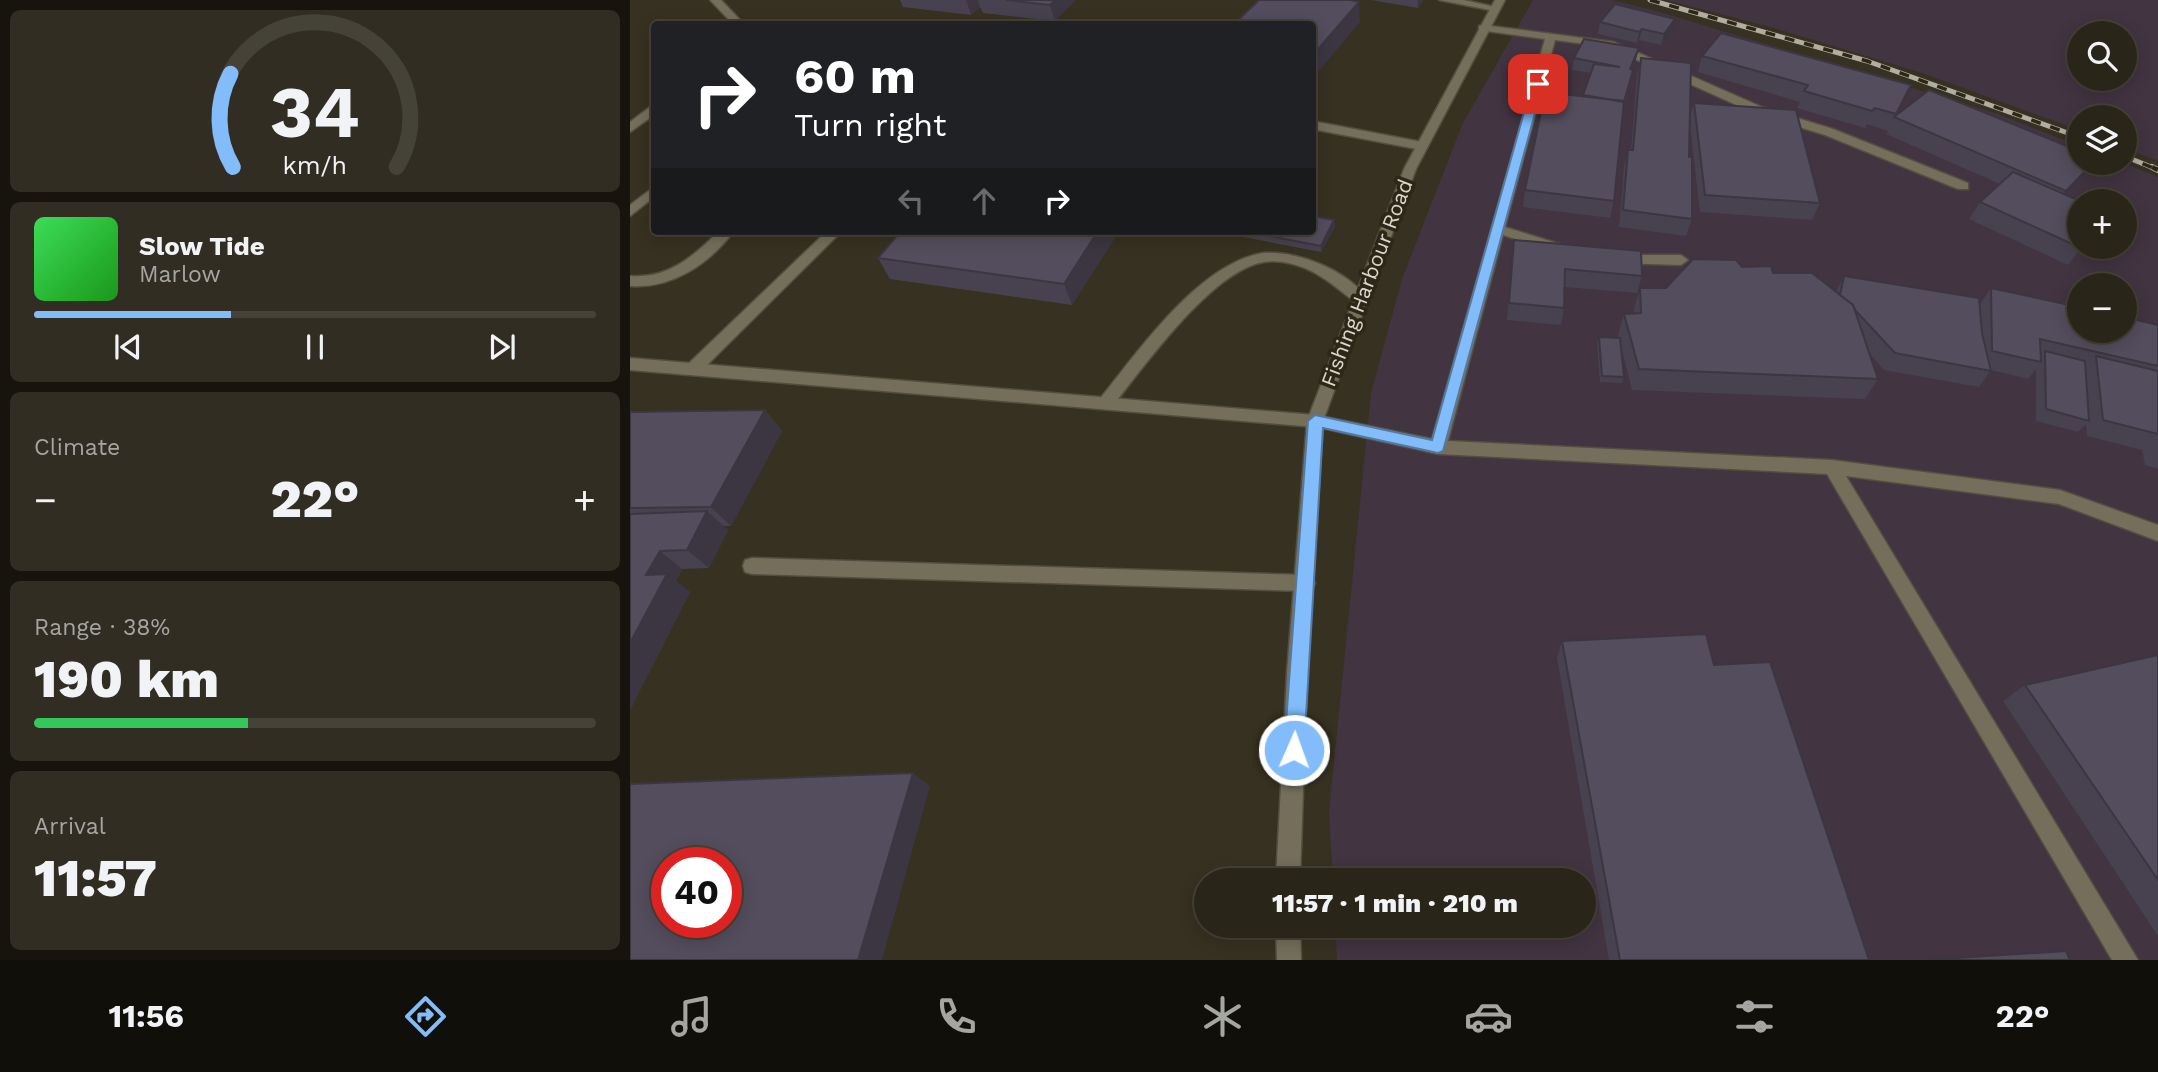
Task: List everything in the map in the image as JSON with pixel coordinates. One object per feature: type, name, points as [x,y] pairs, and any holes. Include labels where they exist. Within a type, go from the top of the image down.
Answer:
[{"type":"street","points":[[715,0],[736,21]]},
{"type":"street","points":[[1444,0],[1497,4]]},
{"type":"street","name":"Fishing Harbour Road","points":[[1289,868],[1297,672],[1315,421],[1410,169],[1497,4]]},
{"type":"street","points":[[1483,28],[1610,44],[1758,110],[1829,132],[1963,186]]},
{"type":"street","points":[[1438,447],[1551,36]]},
{"type":"street","points":[[630,128],[651,112]]},
{"type":"street","points":[[1316,126],[1422,146]]},
{"type":"street","points":[[630,212],[651,194]]},
{"type":"street","points":[[1498,229],[1570,252]]},
{"type":"street","points":[[630,281],[645,284],[676,275],[722,235]]},
{"type":"street","points":[[693,369],[831,235]]},
{"type":"street","points":[[1105,404],[1183,312],[1233,269],[1261,257],[1298,260],[1325,273],[1360,298]]},
{"type":"street","points":[[1610,258],[1681,260]]},
{"type":"street","points":[[630,364],[1315,421],[1438,447],[1832,467],[2060,496],[2158,533]]},
{"type":"street","points":[[1832,467],[2126,960]]},
{"type":"street","points":[[752,566],[1305,583]]},
{"type":"street","points":[[1288,938],[1289,960]]},
{"type":"shaded area","points":[[1533,0],[1612,0],[1660,12],[1998,114],[2067,141],[2067,175],[2137,175],[2137,169],[2158,177],[2158,960],[1337,960],[1336,938],[1596,938],[1596,868],[1332,868],[1329,812],[1371,393],[1402,279],[1462,125]]},
{"type":"shaded area","points":[[1666,0],[2158,0],[2158,161],[2137,153],[2137,105],[2067,105],[2067,126],[1922,73],[1774,28]]},
{"type":"building","points":[[1006,0],[1055,0],[1050,5]]},
{"type":"building","points":[[1259,0],[1359,2],[1316,51],[1316,21],[1237,21]]},
{"type":"building","points":[[1615,4],[1675,19],[1664,34],[1642,29],[1639,32],[1600,22]]},
{"type":"building","points":[[1721,33],[1911,85],[1896,114],[1875,108],[1872,111],[1804,91],[1808,85],[1702,56]]},
{"type":"building","points":[[1584,39],[1639,48],[1630,69],[1633,70],[1624,102],[1583,95],[1594,64],[1620,67],[1574,58]]},
{"type":"building","points":[[1641,58],[1691,63],[1689,157],[1692,157],[1692,219],[1623,210],[1628,150],[1633,150]]},
{"type":"building","points":[[1929,90],[2067,146],[2067,175],[2081,175],[2066,191],[1894,117]]},
{"type":"building","points":[[1545,92],[1624,101],[1614,201],[1525,190]]},
{"type":"building","points":[[1694,103],[1796,110],[1820,203],[1705,195]]},
{"type":"building","points":[[2013,172],[2067,195],[2067,242],[1980,202]]},
{"type":"building","points":[[1316,217],[1334,220],[1321,246],[1263,235],[1316,235]]},
{"type":"building","points":[[898,235],[1095,235],[1064,284],[878,258]]},
{"type":"building","points":[[1514,240],[1641,251],[1642,276],[1565,269],[1564,308],[1509,303]]},
{"type":"building","points":[[1693,259],[1736,260],[1742,267],[1771,266],[1773,273],[1812,273],[1853,305],[1878,379],[1639,369],[1624,314],[1641,313],[1640,288],[1666,288]]},
{"type":"building","points":[[1844,276],[1979,298],[1982,333],[1991,371],[1895,353],[1853,305],[1840,295]]},
{"type":"building","points":[[1991,288],[2067,304],[2067,343],[2137,343],[2137,320],[2158,325],[2158,366],[2040,339],[2041,362],[1992,351]]},
{"type":"building","points":[[1599,337],[1620,338],[1624,377],[1602,376]]},
{"type":"building","points":[[2045,351],[2085,361],[2089,421],[2046,409]]},
{"type":"building","points":[[2096,356],[2158,371],[2158,434],[2103,420]]},
{"type":"building","points":[[765,410],[711,507],[630,508],[630,412]]},
{"type":"building","points":[[707,511],[687,550],[660,551],[646,575],[667,574],[630,643],[630,514]]},
{"type":"building","points":[[1706,634],[1714,665],[1770,662],[1869,960],[1620,960],[1562,641]]},
{"type":"building","points":[[2158,655],[2158,880],[2025,685]]},
{"type":"building","points":[[913,773],[858,960],[630,960],[630,784]]},
{"type":"building","points":[[2066,951],[2070,960],[1926,960]]},
{"type":"railway","points":[[1650,0],[1867,61],[2067,133]]},
{"type":"railway","points":[[2137,161],[2156,169]]},
{"type":"railway","points":[[2152,167],[2156,169]]},
{"type":"route","points":[[1294,750],[1315,421],[1438,447],[1538,84]]}]
